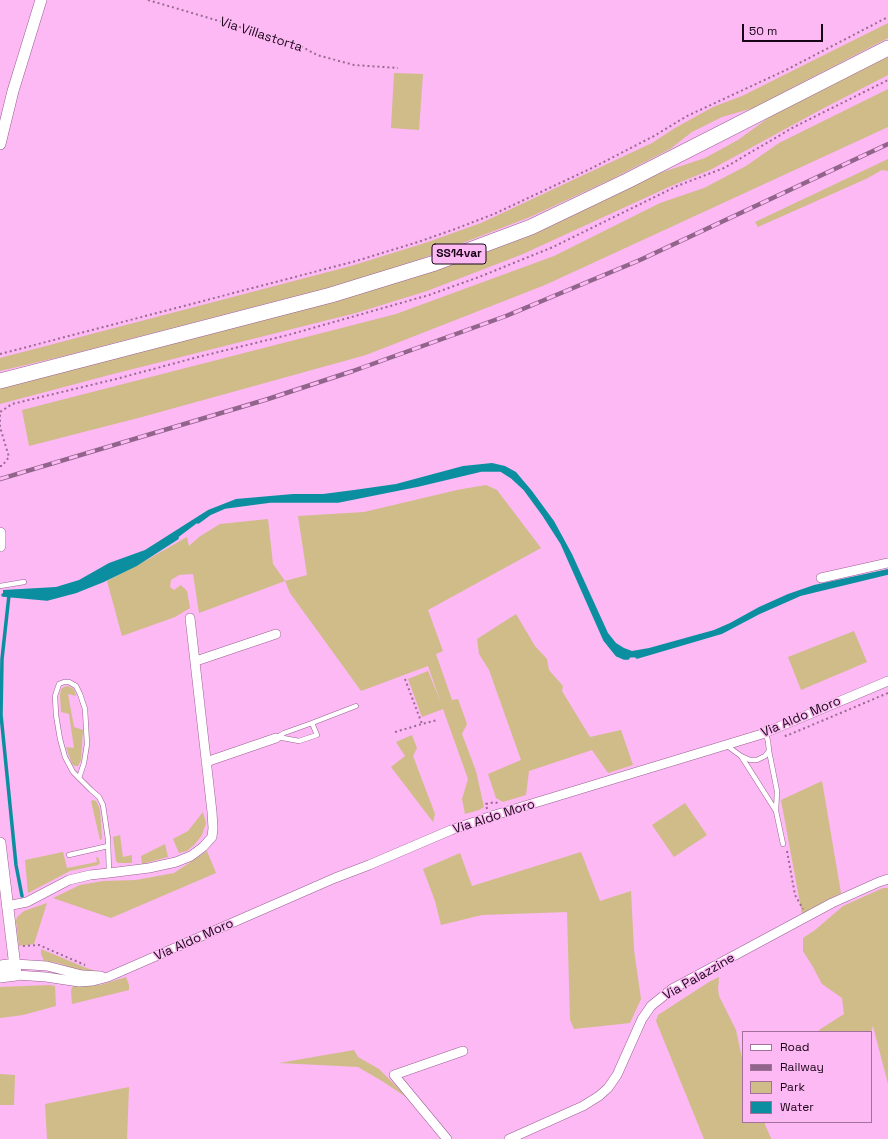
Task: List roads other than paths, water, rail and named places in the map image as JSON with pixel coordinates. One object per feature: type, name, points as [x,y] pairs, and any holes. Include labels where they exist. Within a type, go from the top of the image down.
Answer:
[{"type":"highway","name":"SS14var","points":[[0,380],[330,295],[435,264],[530,227],[627,181],[888,48]]},
{"type":"street","points":[[0,144],[13,91],[41,0]]},
{"type":"street","points":[[0,533],[0,546]]},
{"type":"street","points":[[821,578],[888,563]]},
{"type":"street","points":[[7,906],[28,902],[69,880],[90,875],[176,862],[191,856],[212,836],[212,812],[190,618]]},
{"type":"street","points":[[196,661],[276,634]]},
{"type":"street","name":"Via Aldo Moro","points":[[0,977],[46,977],[79,982],[93,981],[108,977],[335,878],[370,865],[451,830],[501,813],[765,732],[888,681]]},
{"type":"street","points":[[206,762],[276,738]]},
{"type":"street","points":[[0,843],[16,976]]},
{"type":"street","name":"Via Palazzine","points":[[509,1139],[583,1106],[599,1096],[608,1088],[617,1075],[642,1019],[651,1006],[672,989],[832,903],[888,879]]},
{"type":"street","points":[[0,972],[7,971],[15,964]]},
{"type":"street","name":"Via Aldo Moro","points":[[0,966],[15,964],[47,966],[82,974],[108,977]]},
{"type":"street","name":"Via Aldo Moro","points":[[15,964],[23,970],[37,971],[46,977]]},
{"type":"street","points":[[447,1139],[394,1075],[462,1051]]},
{"type":"lane","points":[[0,586],[24,582]]},
{"type":"lane","points":[[79,778],[84,763],[86,744],[85,709],[76,686],[69,682],[64,682],[59,684],[55,696],[59,733],[65,757],[73,772],[79,778],[98,797],[103,805],[108,846],[109,873]]},
{"type":"lane","points":[[276,738],[284,732],[356,706]]},
{"type":"lane","points":[[276,738],[299,741],[317,735],[312,722]]},
{"type":"lane","points":[[765,732],[777,791],[776,811],[783,844]]},
{"type":"lane","points":[[726,745],[741,756],[750,760],[757,760],[765,756],[768,751]]},
{"type":"lane","points":[[741,756],[776,811]]},
{"type":"lane","points":[[69,855],[108,846]]},
{"type":"water","points":[[492,463],[505,466],[516,472],[532,491],[554,521],[572,554],[608,633],[616,643],[632,651],[649,648],[714,630],[759,607],[788,594],[814,585],[888,569],[888,573],[801,594],[758,613],[722,632],[640,657],[624,658],[617,655],[605,640],[562,543],[525,489],[512,477],[501,470],[481,470],[418,485],[338,501],[270,501],[225,507],[209,514],[172,542],[135,565],[77,591],[47,599],[3,595],[3,590],[56,587],[79,580],[109,563],[145,550],[208,510],[236,499],[293,494],[323,494],[354,490],[396,484],[463,466]]},
{"type":"waterway","points":[[198,522],[209,514],[225,507],[270,501],[338,501],[418,485],[481,470],[501,470],[512,477],[525,489],[544,515],[562,543],[605,640],[617,655],[628,658]]},
{"type":"waterway","points":[[3,595],[47,599],[77,591],[135,565],[177,538]]},
{"type":"waterway","points":[[637,657],[722,632],[758,613],[801,594],[888,573]]},
{"type":"waterway","points":[[9,595],[2,659],[1,715],[16,865],[22,896]]},
{"type":"railway","points":[[0,479],[268,399],[353,371],[506,316],[640,260],[888,144]]}]
